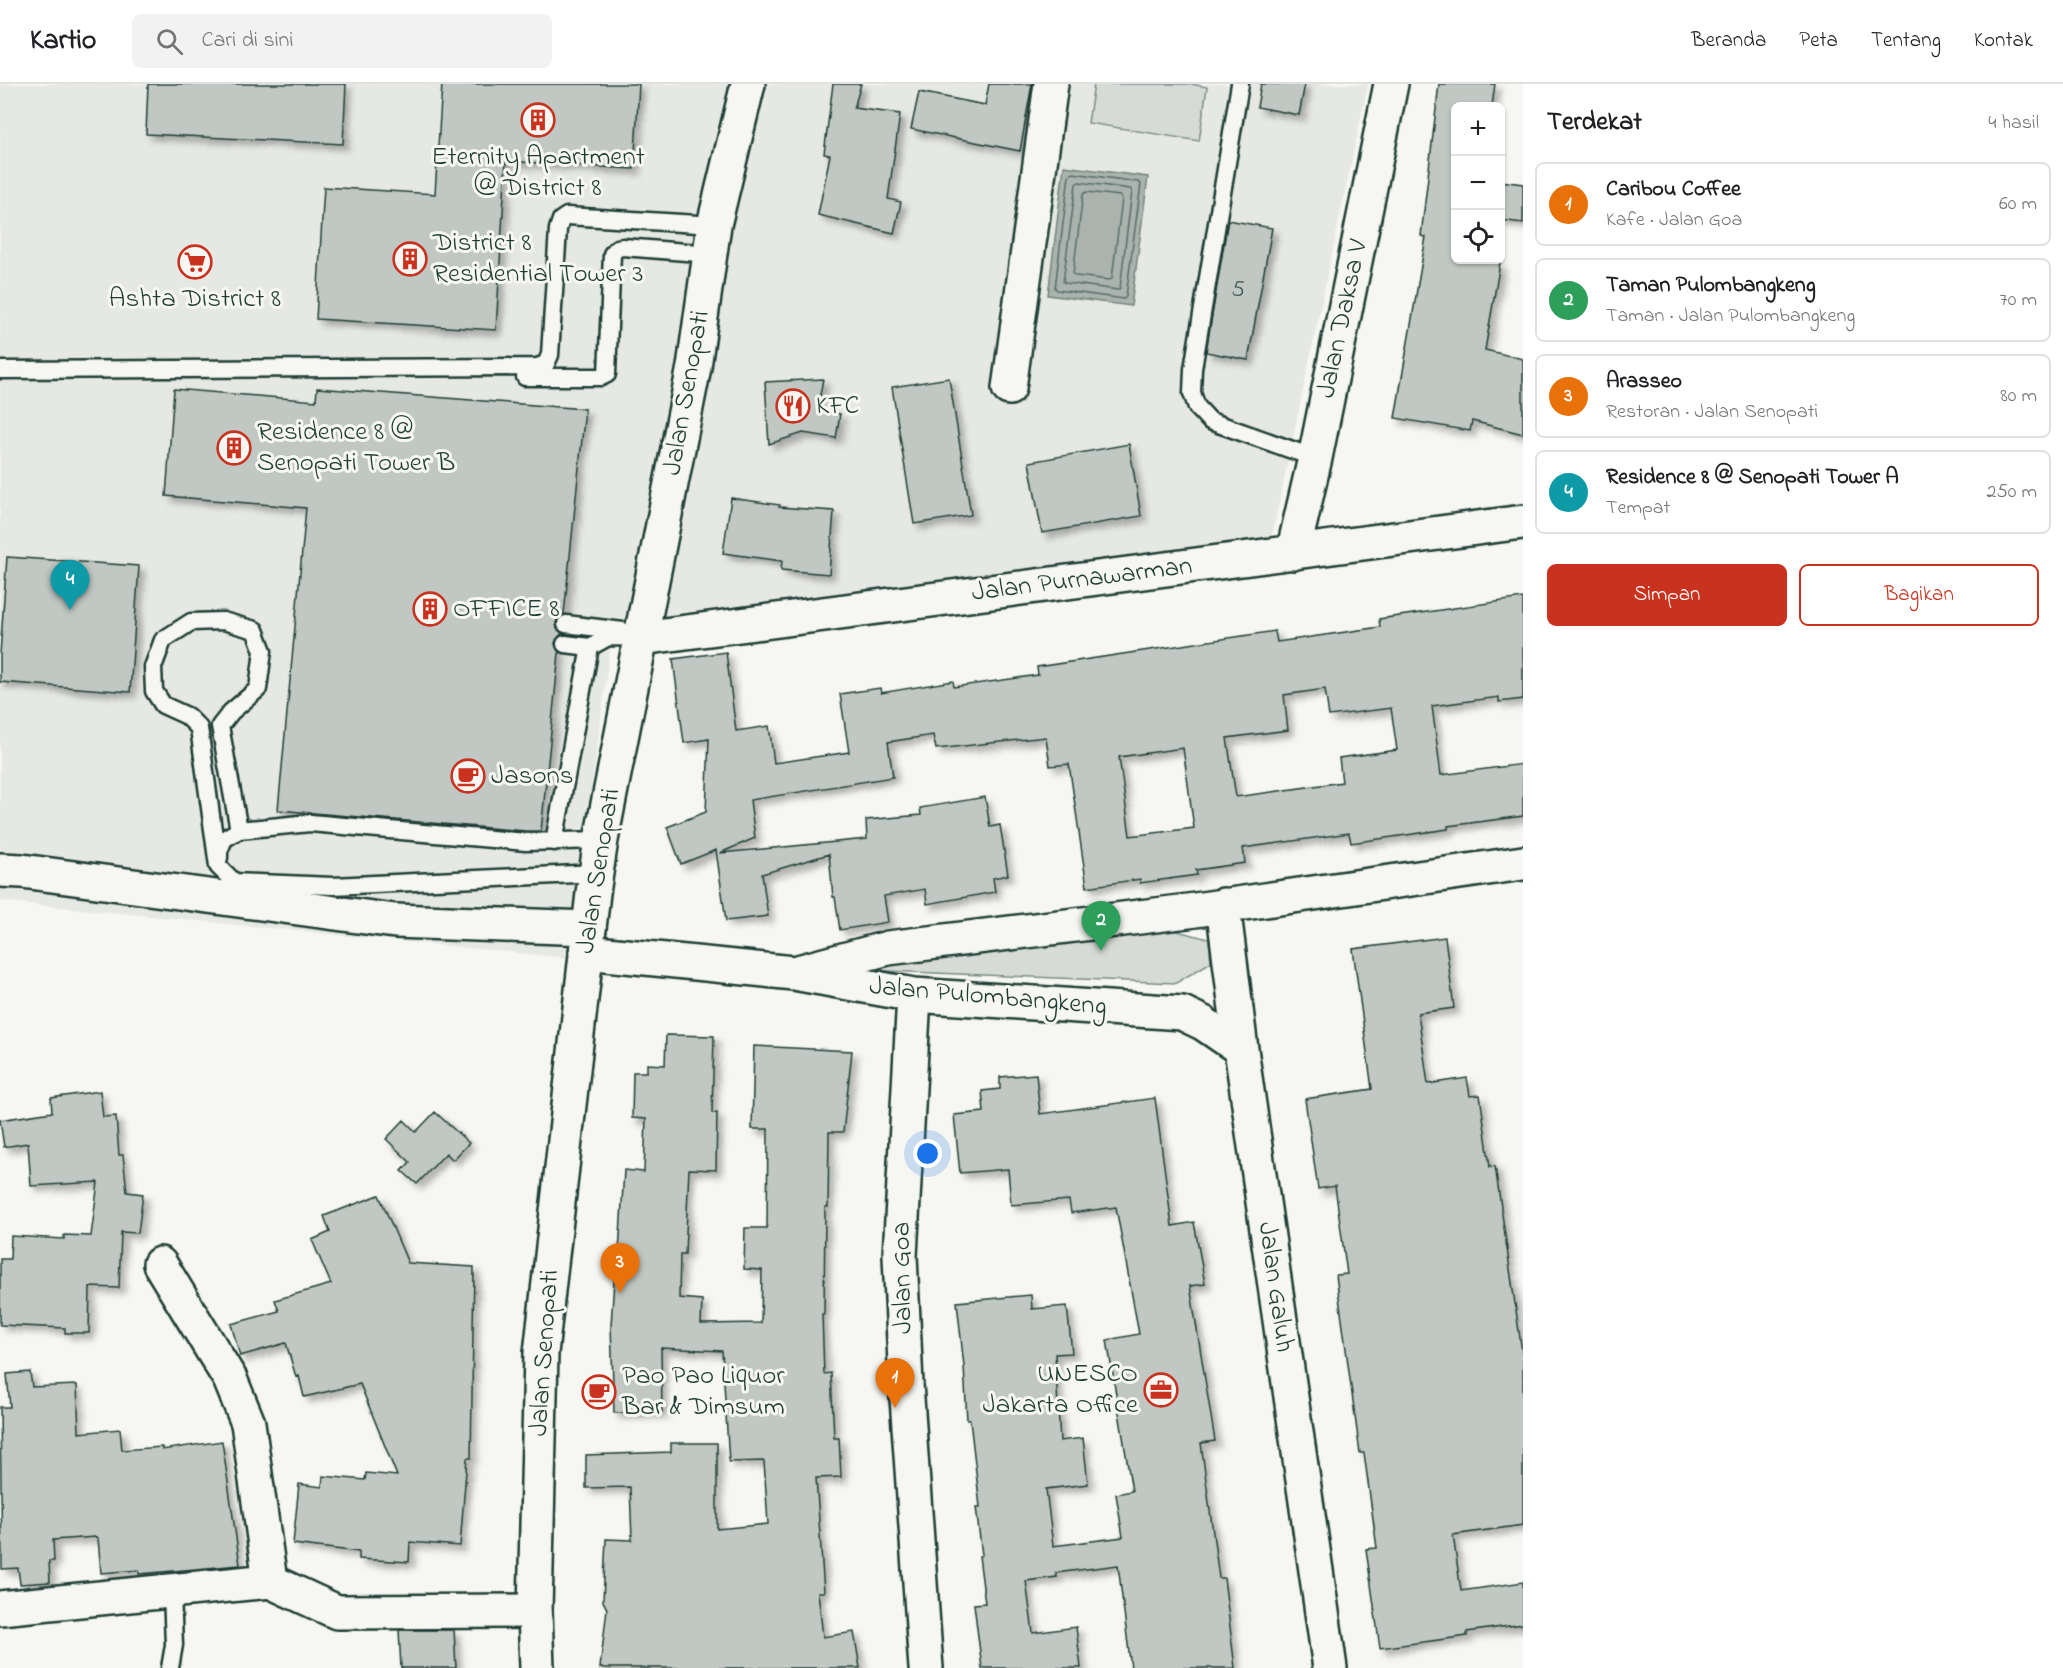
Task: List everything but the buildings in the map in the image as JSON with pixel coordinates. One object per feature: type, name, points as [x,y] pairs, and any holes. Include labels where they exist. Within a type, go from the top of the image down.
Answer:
[{"type":"street","name":"Jalan Senopati","points":[[537,1668],[535,1611],[541,1353],[587,940],[601,840],[694,367],[713,239],[748,84]]},
{"type":"street","points":[[1009,388],[1051,84]]},
{"type":"street","name":"Jalan Daksa V","points":[[1293,553],[1315,458],[1391,84]]},
{"type":"street","name":"Jalan Purnawarman","points":[[641,636],[1523,522]]},
{"type":"street","name":"Jalan Pulombangkeng","points":[[849,971],[888,948],[1188,911],[1523,863]]},
{"type":"street","name":"Jalan Pulombangkeng","points":[[0,870],[33,872],[395,921],[587,940],[794,973],[849,971],[914,995],[1182,1013],[1199,1008],[1214,997],[1224,982],[1230,964]]},
{"type":"street","name":"Jalan Galuh","points":[[1223,905],[1240,1049],[1330,1668]]},
{"type":"street","points":[[1188,911],[1206,920],[1218,931],[1226,946],[1230,964]]},
{"type":"street","name":"Jalan Goa","points":[[914,995],[900,1256],[906,1384],[926,1668]]},
{"type":"street","name":"Jalan Pulombangkeng","points":[[1182,1013],[1203,1023],[1240,1049]]},
{"type":"street","points":[[160,1264],[230,1379],[248,1423],[270,1581]]},
{"type":"street","points":[[0,1608],[270,1581],[337,1612],[535,1611]]},
{"type":"lane","points":[[1240,84],[1193,369],[1192,393],[1197,407],[1210,421],[1315,458]]},
{"type":"lane","points":[[0,370],[537,367],[546,364],[550,355],[558,229],[561,220],[567,216],[713,239]]},
{"type":"lane","points":[[0,375],[601,377],[607,374],[608,366],[612,254],[617,248],[623,247],[713,239]]},
{"type":"lane","points":[[239,830],[220,726],[231,712],[258,689],[263,651],[255,630],[223,621],[191,622],[163,640],[153,667],[154,691],[164,705],[188,716],[199,728],[218,866],[234,882],[333,886],[596,873]]},
{"type":"lane","points":[[566,624],[641,636]]},
{"type":"lane","points":[[565,644],[590,647],[608,637],[641,636]]},
{"type":"lane","points":[[554,842],[590,647]]},
{"type":"lane","points":[[218,866],[221,844],[239,830],[310,823],[526,842],[601,840]]},
{"type":"lane","points":[[170,1668],[174,1645],[172,1592]]},
{"type":"shaded area","points":[[0,84],[1368,84],[1265,569],[610,649],[569,958],[0,901]]},
{"type":"shaded area","points":[[1094,84],[1191,84],[1207,87],[1199,141],[1088,123]]},
{"type":"shaded area","points":[[1173,930],[1209,939],[1211,962],[1176,983],[863,970],[863,965]]},
{"type":"water","points":[[1064,166],[1148,177],[1131,306],[1048,295]]},
{"type":"place","name":"Eternity Apartment @ District 8","points":[[538,120]]},
{"type":"place","name":"District 8 Residential Tower 3","points":[[410,259]]},
{"type":"place","name":"Ashta District 8","points":[[195,262]]},
{"type":"place","name":"KFC","points":[[793,406]]},
{"type":"place","name":"Residence 8 @ Senopati Tower B","points":[[234,448]]},
{"type":"place","name":"OFFICE 8","points":[[430,609]]},
{"type":"place","name":"Residence 8 @ Senopati Tower A","points":[[70,610]]},
{"type":"place","name":"Jasons","points":[[468,776]]},
{"type":"place","name":"Taman Pulombangkeng","points":[[1101,951]]},
{"type":"place","name":"Arasseo","points":[[620,1293]]},
{"type":"place","name":"UNESCO Jakarta Office","points":[[1161,1390]]},
{"type":"place","name":"Pao Pao Liquor Bar & Dimsum","points":[[599,1392]]},
{"type":"place","name":"Caribou Coffee","points":[[895,1408]]}]
